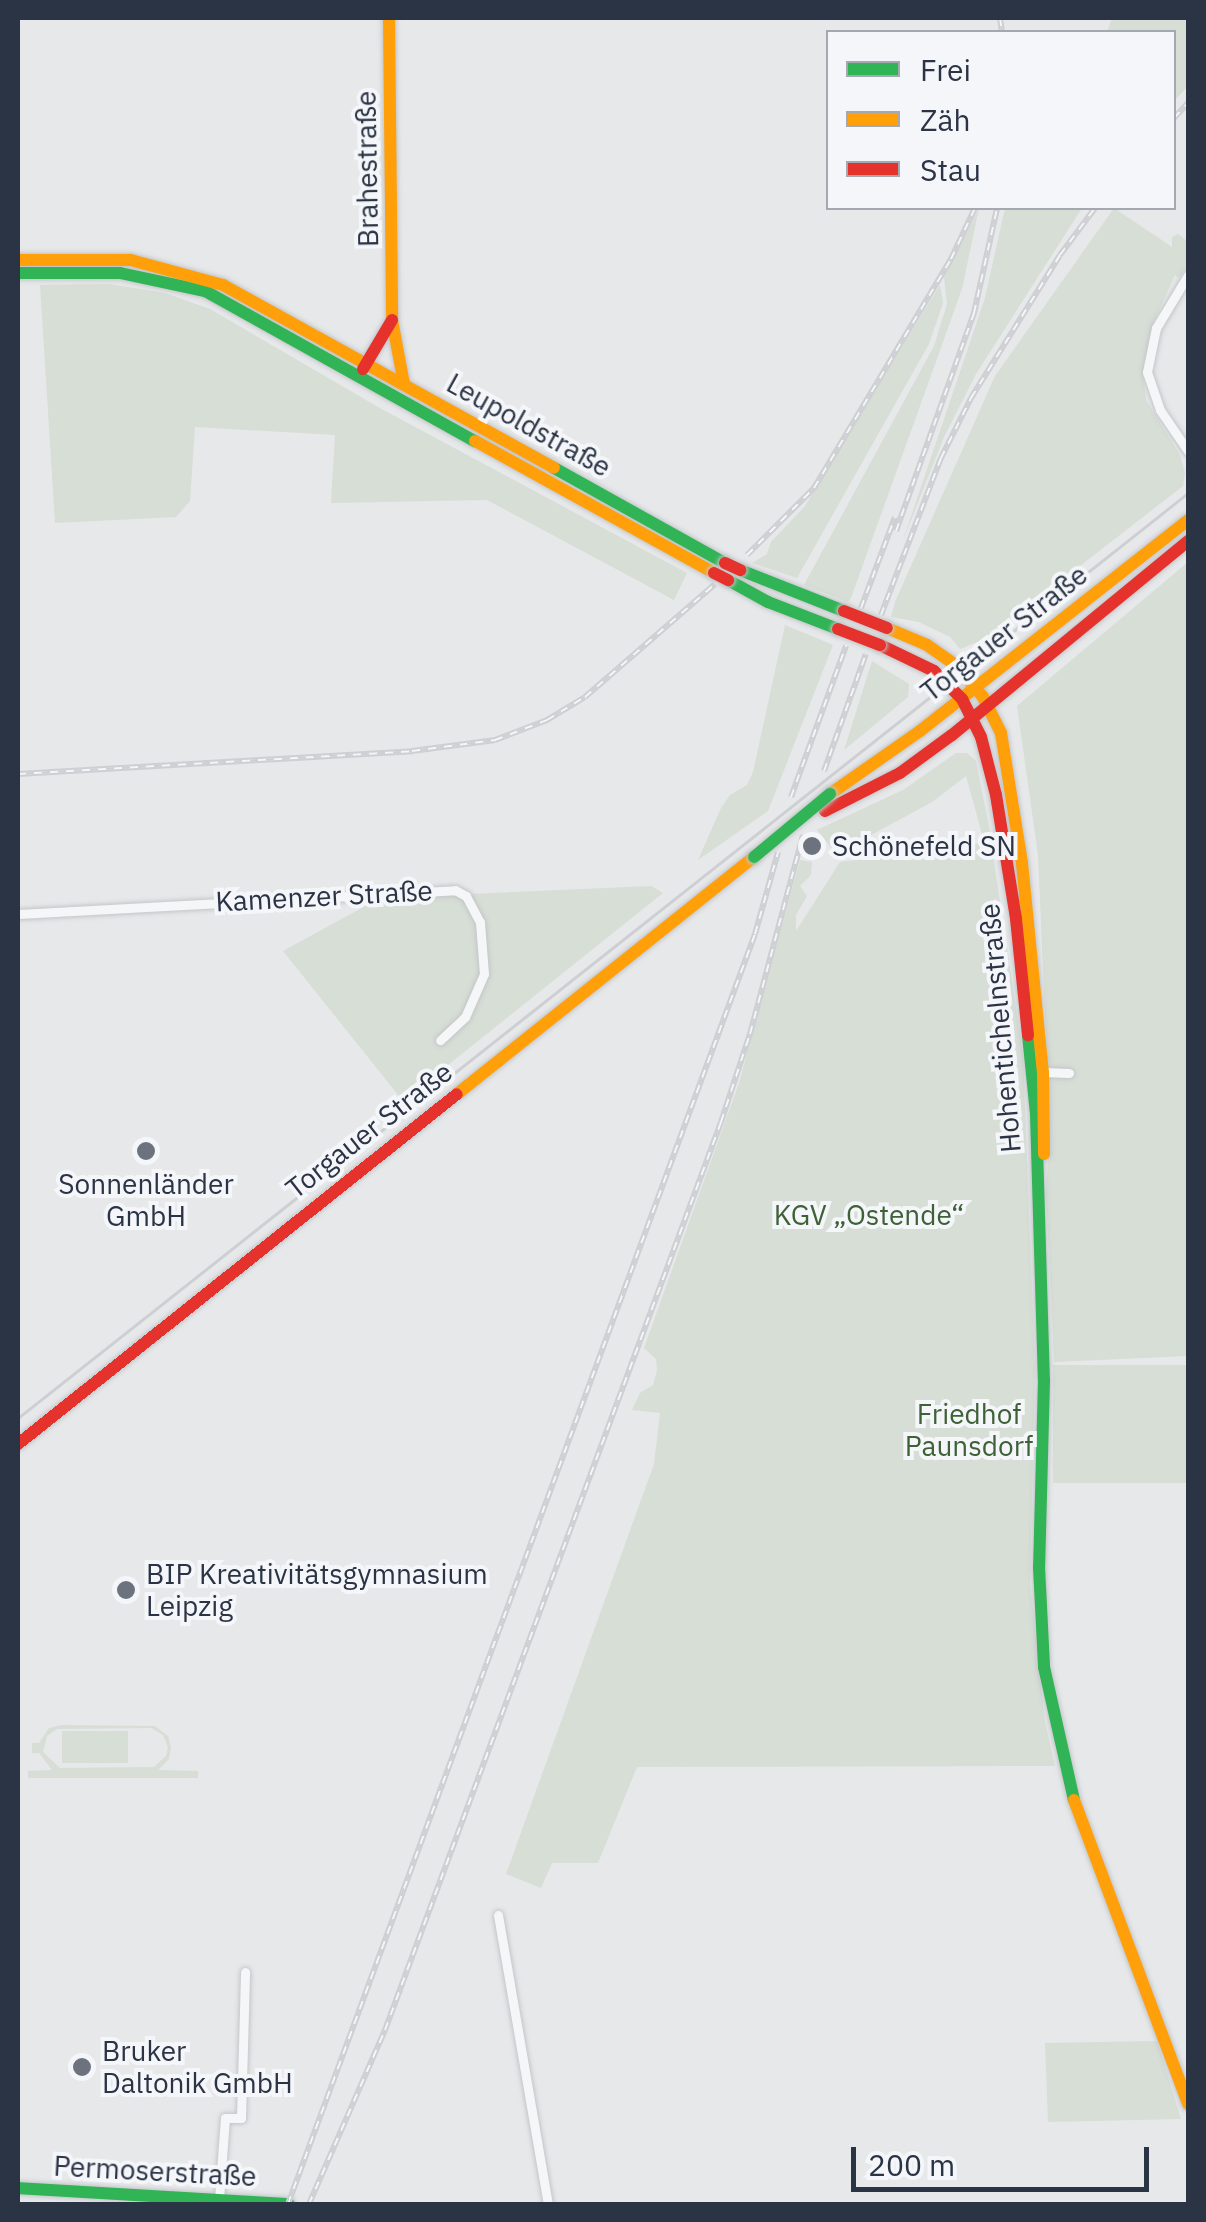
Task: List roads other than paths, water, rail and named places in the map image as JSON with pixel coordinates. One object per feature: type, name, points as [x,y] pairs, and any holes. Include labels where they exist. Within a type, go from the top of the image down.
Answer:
[{"type":"main road","name":"Brahestraße","points":[[364,381],[393,326],[389,18]]},
{"type":"main road","name":"Leupoldstraße","points":[[18,260],[132,260],[194,273],[250,298],[720,568],[728,580],[768,602],[880,644],[934,671],[962,699]]},
{"type":"main road","name":"Leupoldstraße","points":[[18,273],[120,272],[182,284],[221,299],[364,381],[720,568],[740,570],[940,652],[976,687],[989,706]]},
{"type":"main road","points":[[393,326],[404,384]]},
{"type":"main road","name":"Torgauer Straße","points":[[18,1444],[830,794],[962,699],[1188,520]]},
{"type":"main road","name":"Torgauer Straße","points":[[752,859],[825,811],[900,772],[989,706],[1188,541]]},
{"type":"main road","name":"Hohentichelnstraße","points":[[962,699],[973,718],[994,784],[1016,919],[1039,1181],[1044,1380],[1038,1567],[1046,1685],[1059,1748],[1082,1822],[1178,2068],[1188,2104]]},
{"type":"main road","name":"Hohentichelnstraße","points":[[989,706],[1003,742],[1016,818],[1043,1072],[1045,1150],[1039,1181]]},
{"type":"main road","name":"Hohentichelnstraße","points":[[1178,2068],[1188,2082]]},
{"type":"main road","name":"Permoserstraße","points":[[18,2188],[289,2204]]},
{"type":"street","points":[[1188,274],[1156,328],[1147,372],[1160,410],[1188,452]]},
{"type":"street","name":"Kamenzer Straße","points":[[18,914],[455,890],[466,896],[480,922],[484,974],[465,1017],[440,1040]]},
{"type":"street","points":[[1043,1072],[1069,1073]]},
{"type":"street","points":[[498,1915],[548,2204]]},
{"type":"street","points":[[219,2199],[225,2118],[241,2118],[246,1972]]},
{"type":"tram line","points":[[18,1418],[1188,493]]},
{"type":"railway","points":[[1000,18],[1002,30]]},
{"type":"railway","points":[[1176,116],[1188,103]]},
{"type":"railway","points":[[747,555],[814,488],[951,259],[974,210]]},
{"type":"railway","points":[[896,531],[974,313],[997,210]]},
{"type":"railway","points":[[881,615],[941,458],[971,398],[1060,255],[1094,210]]},
{"type":"railway","points":[[861,608],[895,517]]},
{"type":"railway","points":[[18,774],[412,751],[495,740],[547,720],[585,697],[715,584]]},
{"type":"railway","points":[[791,797],[846,646]]},
{"type":"railway","points":[[824,771],[866,654]]},
{"type":"railway","points":[[309,2204],[385,2030],[721,1122],[750,1034],[803,835]]},
{"type":"railway","points":[[288,2204],[755,934],[778,852]]},
{"type":"place","name":"Schönefeld SN","points":[[812,846]]},
{"type":"place","name":"Sonnenländer GmbH","points":[[146,1151]]},
{"type":"place","name":"BIP Kreativitätsgymnasium Leipzig","points":[[126,1590]]},
{"type":"place","name":"Bruker Daltonik GmbH","points":[[82,2067]]},
{"type":"park label","name":"KGV „Ostende“","points":[[869,1215]]},
{"type":"park label","name":"Friedhof Paunsdorf","points":[[969,1430]]}]
